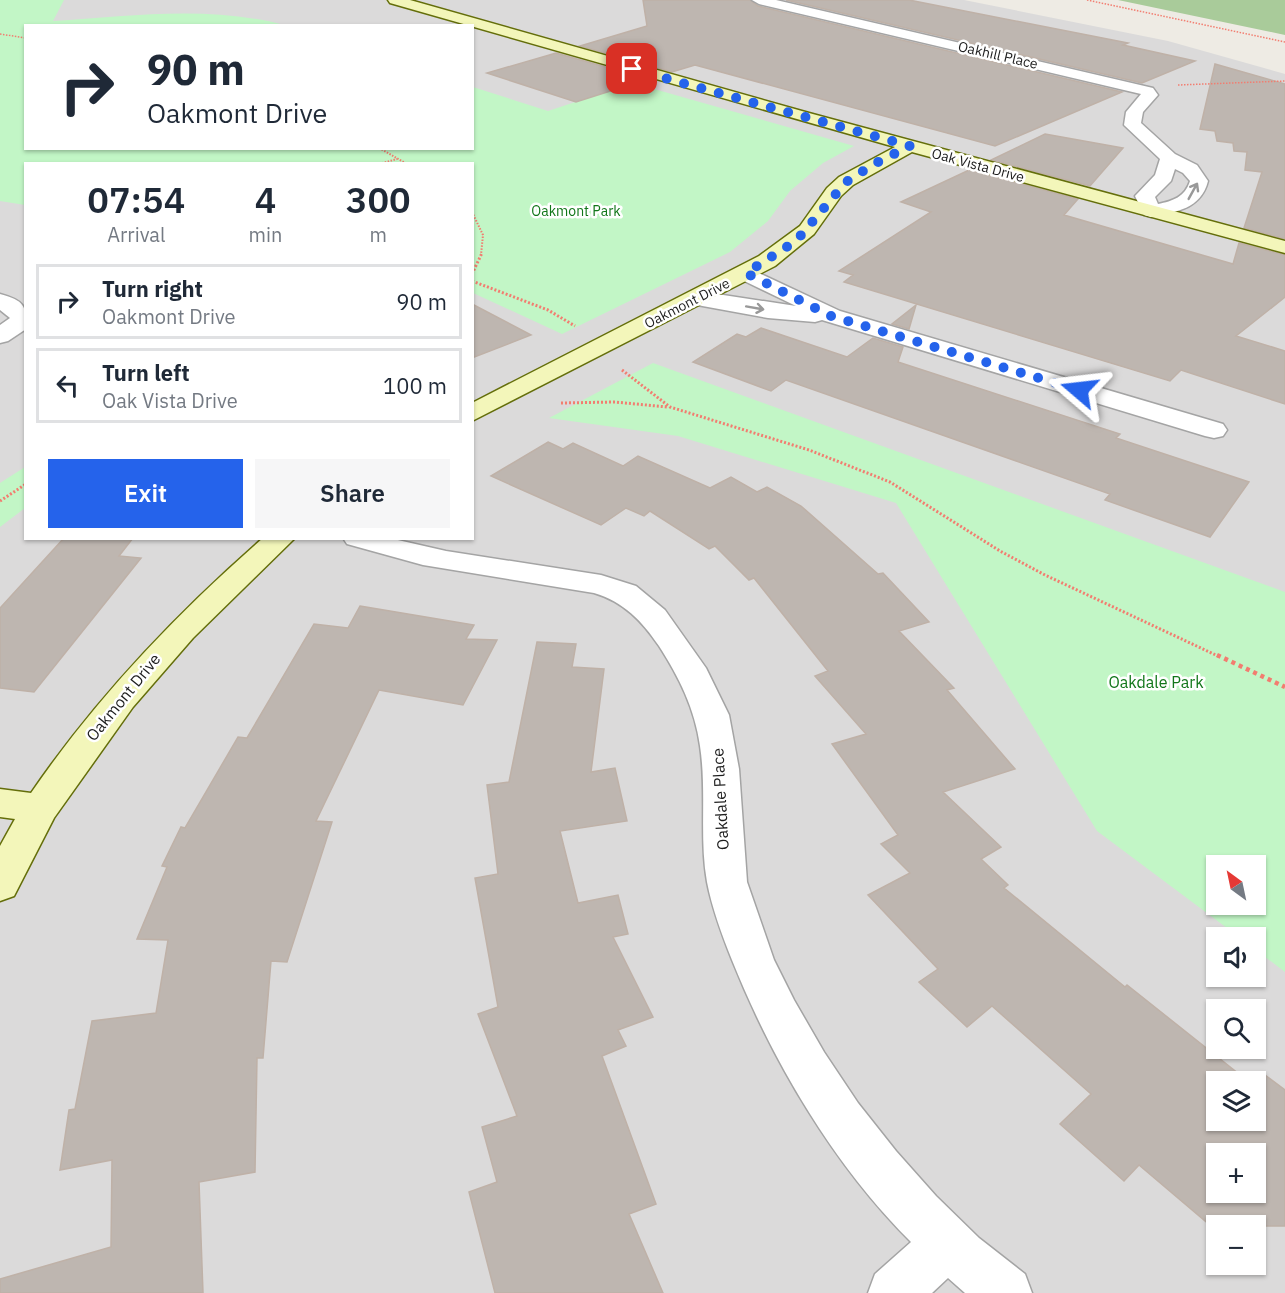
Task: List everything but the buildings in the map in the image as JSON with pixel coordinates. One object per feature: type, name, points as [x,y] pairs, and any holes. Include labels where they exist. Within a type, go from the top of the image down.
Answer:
[{"type":"street","name":"Oak Vista Drive","points":[[395,0],[910,146],[1285,247]]},
{"type":"street","name":"Oakhill Place","points":[[759,0],[1147,91],[1150,95],[1135,112],[1133,125],[1169,158],[1190,169],[1199,181],[1198,187],[1182,205],[1151,211]]},
{"type":"street","name":"Oakmont Drive","points":[[474,412],[746,273],[796,241],[846,182],[874,164],[910,146]]},
{"type":"street","points":[[1151,211],[1145,196],[1164,177],[1169,158]]},
{"type":"street","points":[[746,273],[831,316],[1214,430]]},
{"type":"street","points":[[698,298],[768,311],[831,316]]},
{"type":"street","points":[[0,301],[15,308],[21,318],[19,323],[0,336]]},
{"type":"street","name":"Oakmont Drive","points":[[0,885],[40,809],[122,696],[165,647],[208,604],[279,540]]},
{"type":"street","name":"Oakdale Place","points":[[364,540],[416,555],[607,586],[637,600],[653,615],[689,666],[705,696],[715,727],[724,865],[732,903],[756,964],[815,1078],[900,1194],[947,1243],[1006,1293]]},
{"type":"street","points":[[0,804],[40,809]]},
{"type":"street","points":[[894,1293],[947,1243]]},
{"type":"path","points":[[1087,0],[1219,26],[1285,42]]},
{"type":"path","points":[[0,34],[24,38]]},
{"type":"path","points":[[1171,86],[1285,81]]},
{"type":"path","points":[[382,150],[403,162]]},
{"type":"path","points":[[386,162],[397,159]]},
{"type":"path","points":[[474,214],[480,222],[485,243],[474,269]]},
{"type":"path","points":[[474,282],[548,310],[572,322],[578,330]]},
{"type":"path","points":[[620,369],[670,407]]},
{"type":"path","points":[[552,404],[615,402],[670,407],[809,450],[890,482],[1000,551],[1045,575],[1285,687]]},
{"type":"path","points":[[0,501],[24,485]]},
{"type":"shaded area","points":[[0,0],[964,0],[1168,41],[1285,74],[1285,1293],[0,1293]]},
{"type":"green space","name":"Oakmont Park","points":[[0,0],[64,0],[53,21],[198,14],[227,15],[279,24],[24,24],[24,150],[474,150],[474,87],[548,111],[633,83],[854,146],[823,163],[790,191],[768,221],[730,252],[562,334],[474,293],[474,162],[24,162],[24,205],[0,201]]},
{"type":"green space","points":[[1118,0],[1285,0],[1285,35]]},
{"type":"green space","name":"Oakdale Park","points":[[653,363],[1285,592],[1285,972],[1266,958],[1266,927],[1226,927],[1210,915],[1266,915],[1266,855],[1206,855],[1206,912],[1097,831],[896,503],[678,436],[549,418]]},
{"type":"green space","points":[[24,468],[24,509],[0,527],[0,483]]},
{"type":"route","points":[[632,69],[910,146],[874,164],[846,182],[834,192],[807,230],[796,241],[746,273],[831,316],[1079,390]]}]
